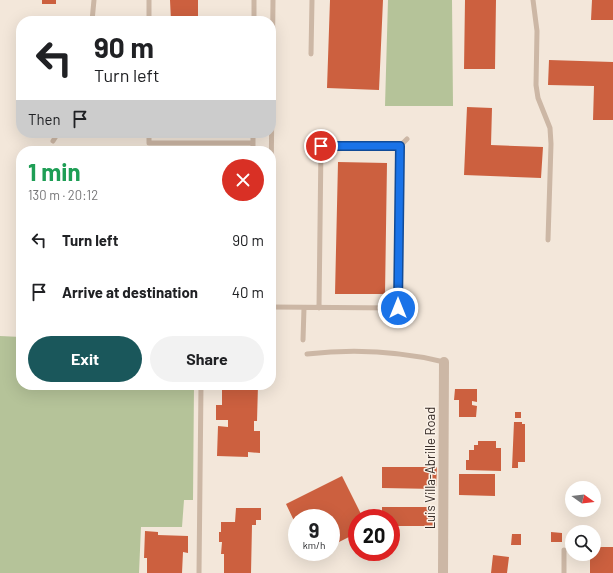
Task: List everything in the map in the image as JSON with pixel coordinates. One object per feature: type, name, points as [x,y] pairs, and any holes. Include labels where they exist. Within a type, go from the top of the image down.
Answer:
[{"type":"street","name":"Luis Villa-Abrille Road","points":[[443,573],[444,362]]},
{"type":"lane","points":[[92,16],[94,0]]},
{"type":"lane","points":[[149,0],[149,16]]},
{"type":"lane","points":[[254,0],[254,16]]},
{"type":"lane","points":[[273,0],[273,16]]},
{"type":"lane","points":[[311,54],[312,0]]},
{"type":"lane","points":[[533,0],[537,31],[537,91],[538,98],[550,128],[551,144],[548,240]]},
{"type":"lane","points":[[149,138],[149,143],[253,143],[253,138]]},
{"type":"lane","points":[[314,138],[321,146],[319,308]]},
{"type":"lane","points":[[398,308],[400,146],[407,139]]},
{"type":"lane","points":[[321,146],[400,146]]},
{"type":"lane","points":[[276,307],[398,308],[406,315]]},
{"type":"lane","points":[[303,340],[304,308]]},
{"type":"lane","points":[[307,354],[343,352],[382,353],[418,356],[444,362]]},
{"type":"lane","points":[[199,573],[200,390]]},
{"type":"lane","points":[[564,550],[564,573]]},
{"type":"green space","points":[[388,0],[452,0],[453,106],[385,106]]},
{"type":"green space","points":[[0,336],[16,337],[16,390],[194,390],[193,500],[184,500],[182,527],[141,527],[139,573],[0,573]]},
{"type":"building","points":[[42,0],[56,0],[56,4],[42,4]]},
{"type":"building","points":[[170,0],[198,0],[198,16],[171,16]]},
{"type":"building","points":[[330,0],[383,0],[379,90],[327,88]]},
{"type":"building","points":[[465,0],[496,0],[495,69],[464,69]]},
{"type":"building","points":[[592,0],[613,0],[613,20],[591,20]]},
{"type":"building","points":[[549,60],[613,62],[613,120],[593,120],[594,86],[548,85]]},
{"type":"building","points":[[467,107],[492,108],[491,145],[543,147],[541,178],[464,175]]},
{"type":"building","points":[[338,162],[387,163],[385,294],[335,294]]},
{"type":"building","points":[[455,389],[477,389],[477,402],[472,401],[472,405],[477,406],[476,417],[459,417],[459,400],[454,400]]},
{"type":"building","points":[[222,390],[258,390],[257,421],[254,421],[254,431],[260,431],[260,453],[248,452],[248,457],[217,456],[218,426],[228,427],[228,420],[216,420],[216,405],[222,405]]},
{"type":"building","points":[[515,412],[521,412],[521,418],[515,418]]},
{"type":"building","points":[[514,422],[522,422],[522,424],[525,424],[525,462],[518,462],[518,468],[512,468]]},
{"type":"building","points":[[478,441],[496,441],[496,448],[501,448],[501,471],[466,470],[466,460],[469,460],[469,450],[474,450],[474,445],[478,445]]},
{"type":"building","points":[[382,467],[437,467],[436,489],[382,488]]},
{"type":"building","points":[[459,474],[495,474],[495,496],[459,495]]},
{"type":"building","points":[[342,476],[358,509],[348,509],[348,538],[340,542],[340,509],[288,509],[286,504]]},
{"type":"building","points":[[382,507],[435,507],[435,526],[400,526],[400,509],[382,509]]},
{"type":"building","points":[[236,508],[261,508],[261,520],[256,520],[256,525],[252,525],[251,573],[224,573],[224,554],[221,554],[222,542],[219,542],[219,532],[221,532],[221,522],[235,522]]},
{"type":"building","points":[[145,531],[158,532],[158,535],[188,536],[188,553],[183,552],[182,573],[147,573],[147,558],[144,558]]},
{"type":"building","points":[[551,532],[562,533],[562,542],[551,542]]},
{"type":"building","points":[[512,534],[521,534],[521,545],[511,545]]},
{"type":"building","points":[[601,547],[613,547],[613,573],[590,573],[590,561],[601,561]]},
{"type":"building","points":[[493,555],[509,557],[507,573],[491,573]]},
{"type":"route","points":[[321,146],[400,146],[398,308]]}]
